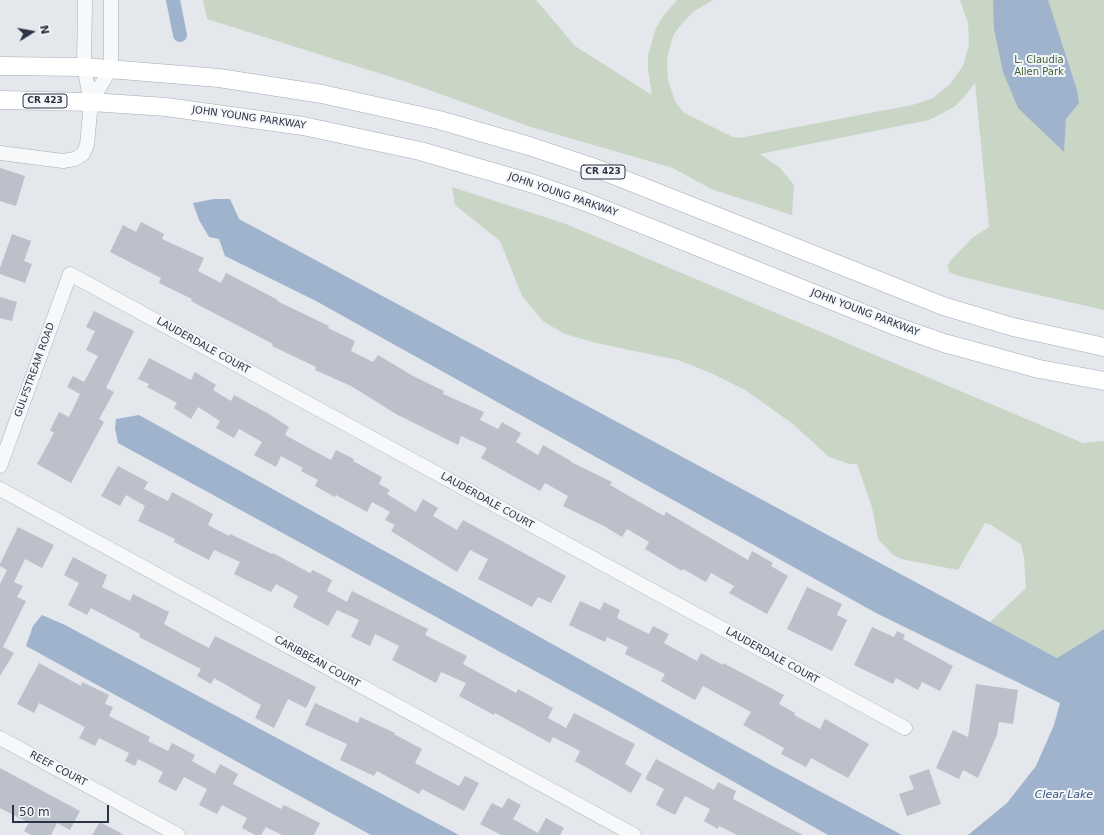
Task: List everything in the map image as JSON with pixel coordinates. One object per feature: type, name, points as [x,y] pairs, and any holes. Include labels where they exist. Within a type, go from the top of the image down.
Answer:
[{"type":"main road","name":"CR 423","points":[[0,66],[111,68],[219,78],[322,94],[389,108],[486,133],[598,169],[943,306],[1014,327],[1104,347]]},
{"type":"main road","name":"JOHN YOUNG PARKWAY","points":[[0,100],[91,102],[166,107],[303,126],[364,138],[472,165],[534,184],[649,226],[902,328],[989,356],[1039,369],[1104,381]]},
{"type":"street","points":[[0,153],[63,161],[75,160],[83,154],[87,145],[91,102],[84,67],[85,0]]},
{"type":"street","points":[[91,102],[111,68],[111,0]]},
{"type":"street","name":"GULFSTREAM ROAD","points":[[0,466],[70,274]]},
{"type":"street","name":"LAUDERDALE COURT","points":[[70,274],[904,728]]},
{"type":"street","name":"CARIBBEAN COURT","points":[[0,489],[634,835]]},
{"type":"street","name":"REEF COURT","points":[[0,738],[178,835]]},
{"type":"green space","name":"L. Claudia Allen Park","points":[[203,0],[536,0],[575,46],[652,95],[648,69],[648,55],[656,28],[663,16],[677,0],[713,0],[694,11],[673,36],[667,58],[668,80],[675,101],[684,113],[733,137],[739,138],[912,105],[933,98],[950,84],[963,66],[969,45],[968,23],[960,0],[1104,0],[1104,310],[995,285],[949,272],[948,265],[950,261],[972,238],[989,227],[975,83],[954,107],[929,120],[760,154],[780,168],[794,185],[792,215],[711,189],[673,168],[531,127],[410,83],[207,19]]},
{"type":"green space","points":[[452,187],[566,224],[1083,443],[1104,441],[1104,629],[1057,658],[990,622],[1026,588],[1024,558],[1021,544],[991,525],[985,523],[958,570],[901,559],[893,555],[878,539],[872,507],[857,464],[849,464],[829,457],[793,424],[745,390],[711,373],[678,360],[596,343],[565,334],[544,322],[522,296],[500,241],[455,205]]},
{"type":"water","points":[[993,0],[1048,0],[1077,90],[1079,103],[1066,119],[1064,152],[1018,108],[1003,72],[994,29]]},
{"type":"water","name":"Clear Lake","points":[[214,199],[230,199],[239,219],[1057,658],[1104,629],[1104,835],[968,835],[1007,803],[1036,766],[1054,725],[1060,703],[876,613],[316,301],[225,256],[219,239],[209,237],[199,220],[193,203]]},
{"type":"water","points":[[139,415],[778,769],[902,835],[828,835],[610,712],[118,443],[115,428],[116,419]]},
{"type":"water","points":[[42,615],[65,625],[459,835],[371,835],[26,646],[33,626]]},
{"type":"building","points":[[0,168],[25,176],[16,206],[0,201]]},
{"type":"building","points":[[141,222],[164,234],[162,239],[204,258],[198,271],[221,283],[226,273],[278,300],[277,301],[329,326],[328,328],[355,341],[351,351],[373,362],[378,355],[413,376],[444,391],[443,394],[484,412],[480,420],[498,429],[502,422],[521,433],[516,442],[538,455],[543,445],[571,462],[612,482],[610,485],[664,516],[666,512],[748,560],[752,551],[773,563],[771,566],[788,576],[767,614],[729,593],[734,586],[711,573],[706,582],[683,569],[682,571],[645,549],[649,542],[627,529],[622,537],[604,526],[563,506],[568,496],[545,483],[540,491],[481,458],[487,448],[461,436],[458,445],[396,414],[351,386],[315,370],[316,367],[272,346],[273,344],[191,301],[192,299],[159,283],[161,278],[110,252],[123,225],[136,232]]},
{"type":"building","points":[[12,234],[31,241],[24,261],[32,264],[25,283],[0,274],[0,268]]},
{"type":"building","points":[[0,297],[17,302],[12,321],[0,318]]},
{"type":"building","points":[[94,311],[134,331],[106,388],[114,392],[99,419],[104,422],[71,483],[37,464],[54,433],[50,430],[59,412],[69,417],[80,394],[67,387],[73,376],[84,382],[98,356],[86,350],[95,331],[86,327]]},
{"type":"building","points":[[149,358],[191,380],[195,372],[216,385],[213,390],[231,401],[234,395],[269,414],[289,427],[285,435],[331,460],[336,450],[354,459],[353,461],[382,477],[379,484],[390,490],[387,494],[416,512],[423,499],[438,508],[433,516],[457,530],[463,520],[566,576],[551,603],[538,597],[532,607],[478,579],[488,559],[470,550],[457,572],[391,531],[395,525],[385,520],[390,512],[372,502],[367,512],[336,495],[335,497],[315,486],[318,480],[301,471],[303,468],[281,456],[276,467],[254,455],[262,442],[239,429],[234,438],[216,428],[220,421],[198,407],[191,419],[174,408],[177,403],[147,387],[149,384],[138,379]]},
{"type":"building","points":[[118,466],[148,482],[144,489],[168,501],[172,492],[213,514],[208,525],[229,536],[230,534],[272,554],[273,553],[310,573],[313,570],[332,580],[327,591],[347,602],[352,591],[428,629],[425,635],[467,656],[463,664],[516,693],[518,689],[553,708],[548,718],[566,728],[574,713],[635,744],[625,764],[642,774],[631,793],[575,761],[580,751],[553,737],[550,743],[495,713],[494,715],[459,696],[466,683],[441,672],[436,683],[392,660],[399,646],[375,634],[370,646],[351,637],[359,620],[337,610],[328,626],[293,607],[298,596],[276,584],[271,592],[234,574],[240,562],[214,550],[209,560],[174,542],[175,539],[138,521],[145,506],[126,495],[120,506],[101,496]]},
{"type":"building","points":[[18,527],[54,545],[42,568],[25,559],[14,582],[23,586],[17,597],[26,601],[3,647],[14,653],[0,676],[0,584],[7,570],[0,566],[0,564]]},
{"type":"building","points":[[73,557],[107,575],[102,587],[130,601],[133,594],[169,612],[164,624],[182,634],[209,648],[215,636],[316,687],[306,708],[288,699],[274,728],[255,718],[261,705],[214,678],[211,684],[197,676],[201,669],[139,637],[140,634],[91,608],[87,615],[68,605],[79,583],[64,575]]},
{"type":"building","points":[[807,587],[842,604],[837,615],[847,620],[832,651],[787,629]]},
{"type":"building","points":[[580,601],[600,610],[604,602],[620,610],[617,618],[649,634],[653,626],[669,634],[664,643],[697,661],[701,653],[784,695],[779,704],[795,713],[794,715],[820,729],[825,719],[869,744],[848,778],[811,758],[806,767],[781,754],[784,748],[743,725],[751,712],[703,686],[695,700],[661,681],[665,674],[625,654],[628,647],[607,637],[605,642],[569,625]]},
{"type":"building","points":[[872,627],[894,637],[897,631],[905,635],[903,639],[953,666],[940,691],[922,682],[918,690],[896,678],[893,684],[854,665]]},
{"type":"building","points":[[39,663],[81,686],[82,682],[109,695],[105,704],[113,707],[109,716],[150,737],[148,741],[168,751],[172,743],[195,755],[192,761],[215,774],[220,764],[238,774],[233,784],[281,809],[284,805],[320,823],[314,835],[282,835],[266,827],[261,835],[255,835],[242,828],[247,818],[222,805],[217,814],[199,805],[207,789],[184,777],[176,791],[158,782],[163,772],[138,759],[135,766],[125,761],[129,753],[99,738],[95,746],[79,738],[85,727],[39,703],[34,713],[17,704]]},
{"type":"building","points":[[976,684],[1018,690],[1013,724],[999,722],[997,735],[978,778],[963,770],[959,779],[936,768],[953,730],[968,737]]},
{"type":"building","points":[[315,703],[358,723],[360,717],[395,733],[394,734],[422,749],[415,763],[459,786],[465,776],[479,783],[464,811],[422,789],[419,794],[377,771],[374,776],[340,760],[347,744],[305,725]]},
{"type":"building","points":[[656,759],[714,790],[718,782],[736,791],[733,799],[803,835],[737,835],[719,826],[718,829],[704,821],[710,809],[685,796],[675,815],[656,805],[664,789],[645,779]]},
{"type":"building","points":[[0,768],[80,811],[70,830],[57,823],[51,835],[31,835],[24,831],[29,823],[0,808]]},
{"type":"building","points":[[929,769],[941,804],[907,816],[899,794],[914,789],[909,776]]},
{"type":"building","points":[[508,798],[521,805],[513,819],[538,833],[546,818],[564,828],[560,835],[501,835],[480,824],[492,803],[502,808]]},
{"type":"building","points":[[100,822],[124,835],[92,835]]},
{"type":"waterway","points":[[173,0],[180,35]]}]
